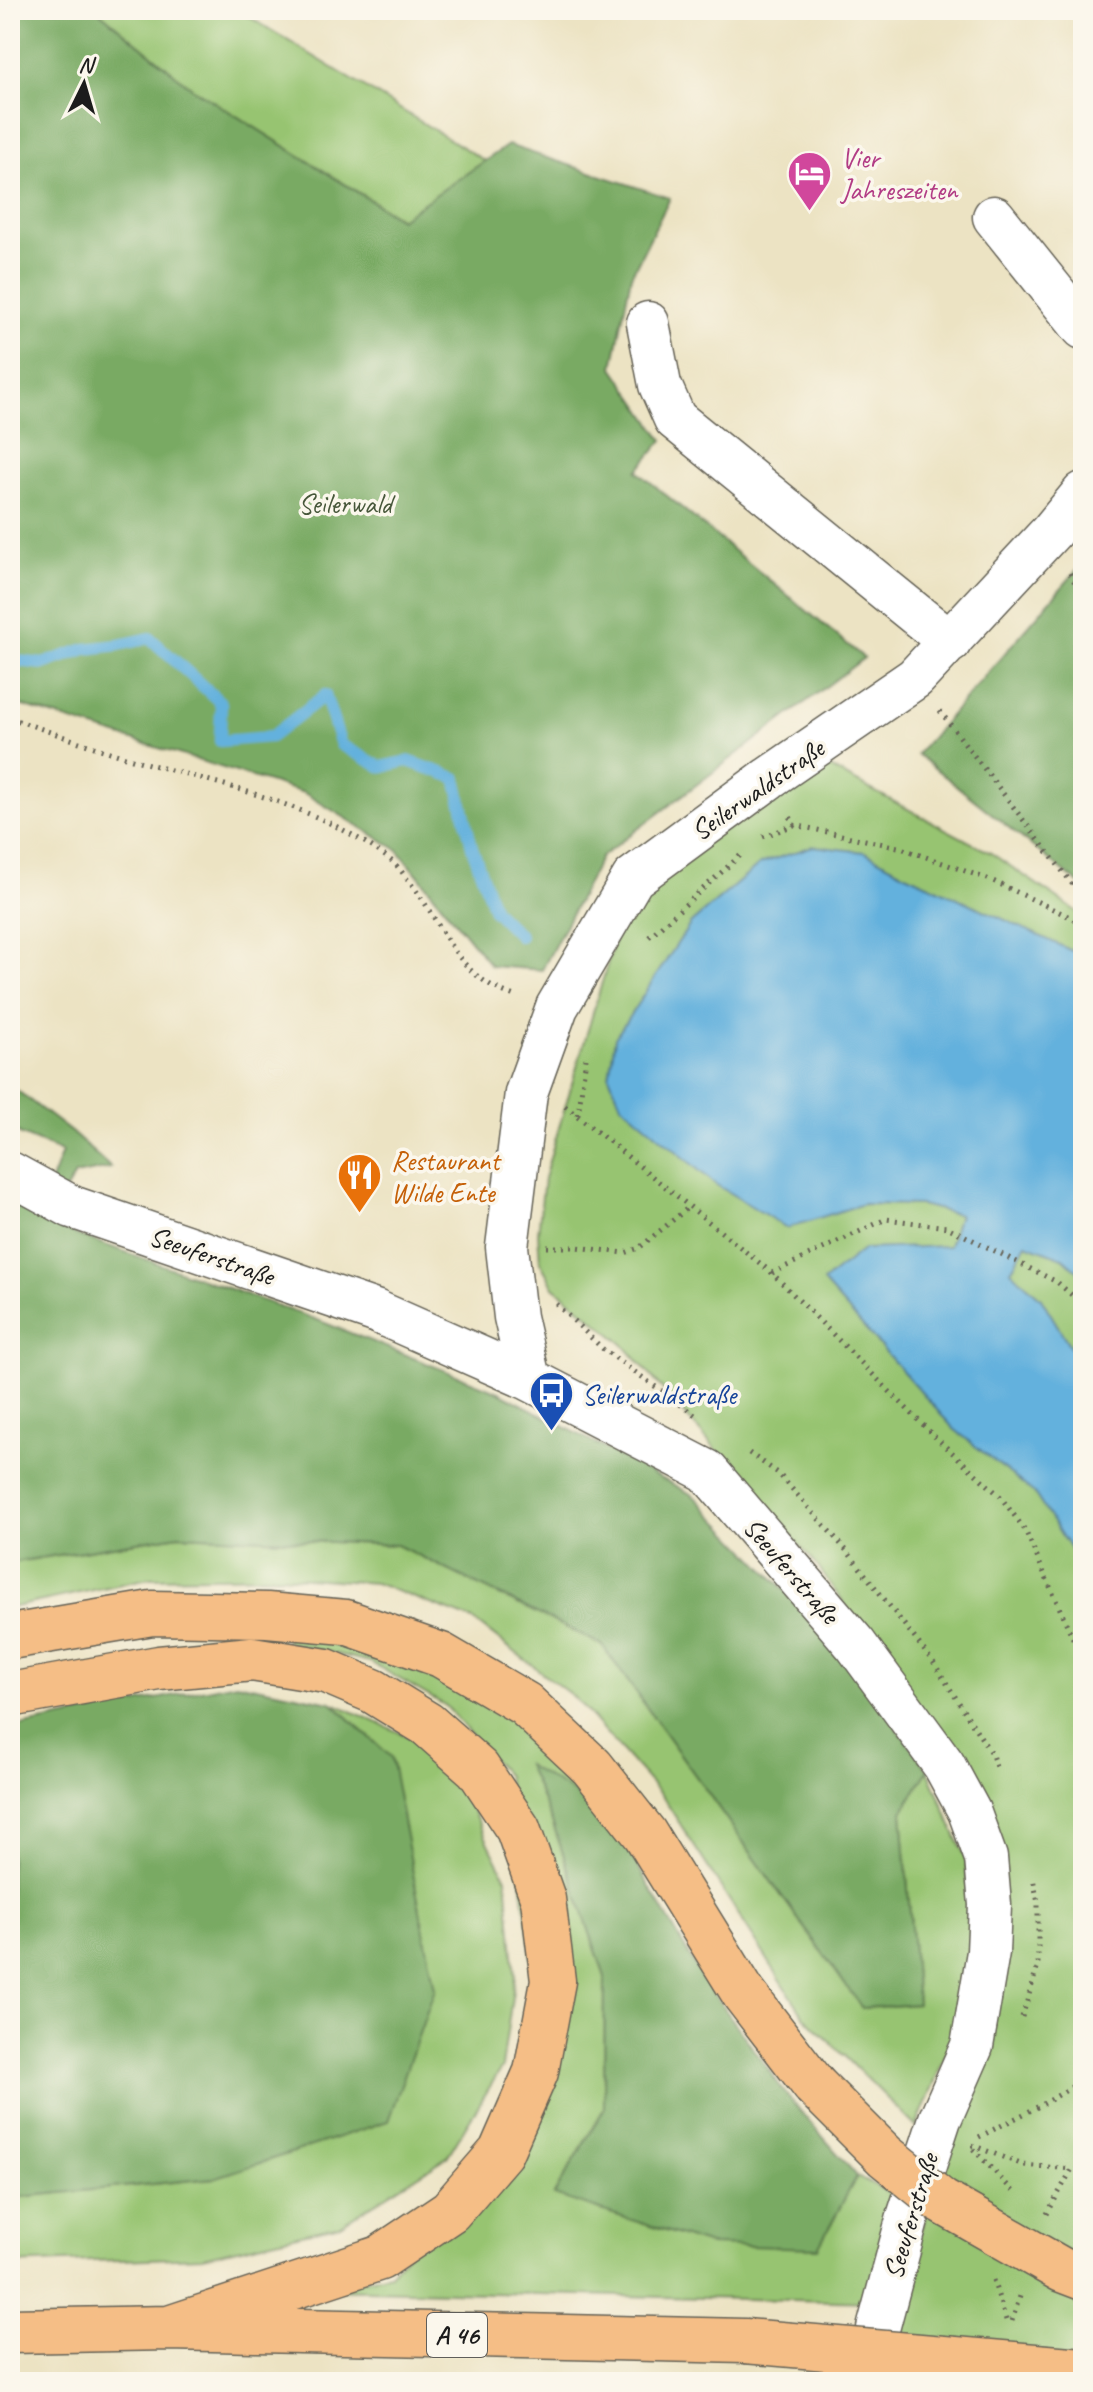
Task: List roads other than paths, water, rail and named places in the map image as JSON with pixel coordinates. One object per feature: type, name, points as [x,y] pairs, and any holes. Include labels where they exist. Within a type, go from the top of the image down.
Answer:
[{"type":"highway","points":[[10,1637],[152,1613],[267,1615],[346,1622],[441,1655],[525,1704],[592,1767],[645,1834],[744,1994],[814,2085],[885,2156],[941,2201],[1062,2270],[1083,2278]]},
{"type":"highway","points":[[10,1695],[159,1668],[252,1659],[326,1671],[373,1691],[427,1724],[478,1769],[518,1829],[543,1899],[553,1981],[536,2072],[501,2152],[450,2211],[380,2258],[169,2328]]},
{"type":"highway","name":"A 46","points":[[10,2331],[169,2328],[745,2341],[1083,2370]]},
{"type":"street","points":[[994,217],[1083,328]]},
{"type":"street","points":[[648,323],[660,385],[675,419],[950,642]]},
{"type":"street","name":"Seilerwaldstraße","points":[[529,1379],[515,1317],[507,1247],[526,1093],[557,1007],[633,878],[769,778],[915,678],[1051,532],[1083,493]]},
{"type":"street","name":"Seeuferstraße","points":[[10,1173],[72,1207],[375,1311],[529,1379],[707,1471],[856,1645],[944,1765],[969,1811],[986,1858],[990,1905],[988,1952],[972,2046],[940,2119],[907,2220],[878,2329],[872,2382]]},
{"type":"water","points":[[813,846],[865,852],[1083,956],[1083,1276],[1063,1258],[1026,1244],[1011,1271],[1041,1298],[1083,1368],[1083,1569],[1034,1493],[954,1429],[823,1282],[864,1249],[949,1246],[959,1215],[921,1205],[863,1204],[787,1228],[715,1184],[621,1104],[609,1076],[615,1038],[691,923],[760,864]]},
{"type":"waterway","points":[[10,660],[43,664],[85,649],[150,638],[221,703],[220,741],[271,737],[325,695],[341,745],[381,767],[408,761],[456,778],[472,847],[494,910],[520,936]]},
{"type":"place","name":"Vier Jahreszeiten","points":[[810,212]]},
{"type":"place","name":"Restaurant Wilde Ente","points":[[360,1215]]},
{"type":"place","name":"Seilerwaldstraße","points":[[551,1433]]},
{"type":"park label","name":"Seilerwald","points":[[345,503]]}]
